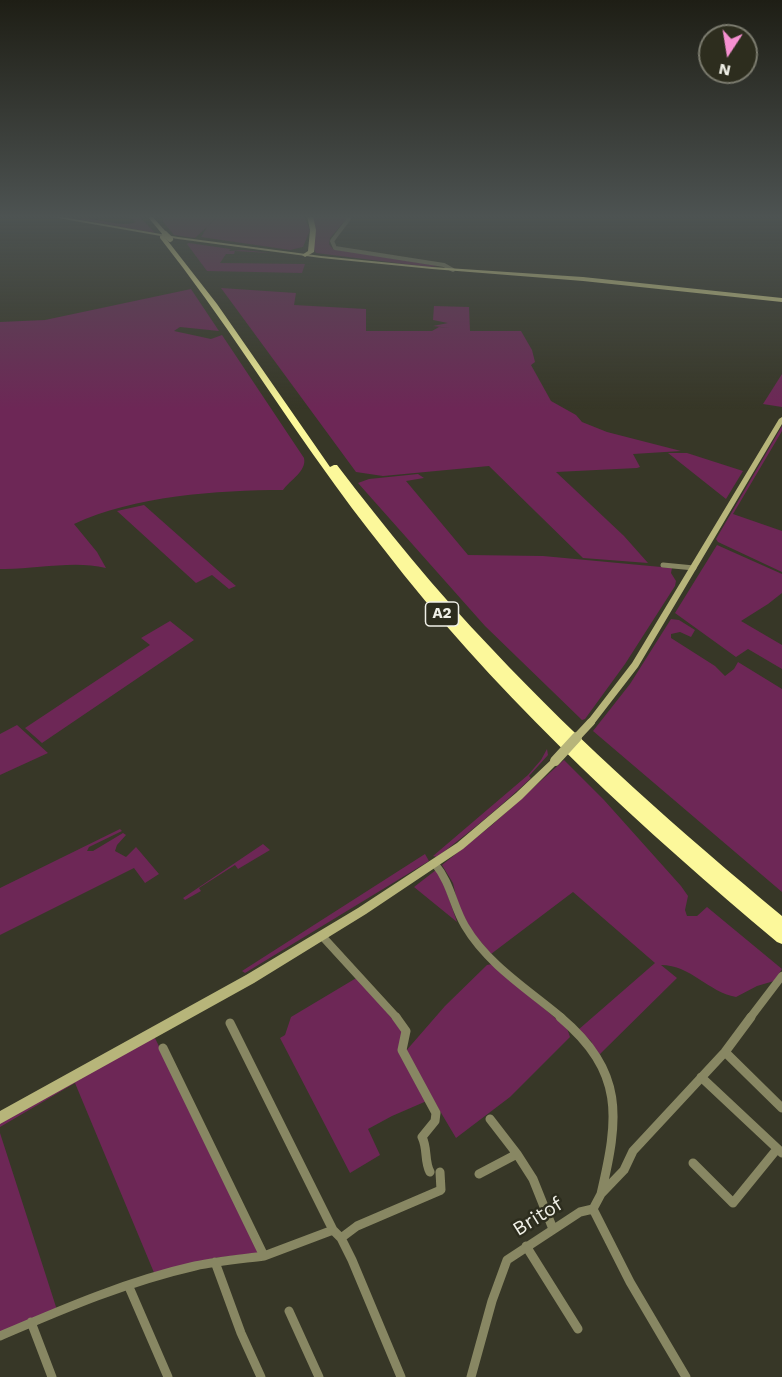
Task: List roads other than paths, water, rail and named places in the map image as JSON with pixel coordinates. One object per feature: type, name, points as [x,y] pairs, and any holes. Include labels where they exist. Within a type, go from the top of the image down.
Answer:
[{"type":"highway","name":"A2","points":[[196,280],[356,508],[449,622],[569,748],[686,856],[782,938]]},
{"type":"highway","name":"A2","points":[[203,280],[340,476],[396,547],[458,619],[585,750],[693,848],[782,924]]},
{"type":"main road","points":[[595,280],[782,300]]},
{"type":"main road","points":[[0,1118],[250,979],[322,936],[435,864],[483,828],[555,761],[591,722],[635,665],[782,420]]},
{"type":"street","points":[[663,565],[694,568]]},
{"type":"street","points":[[435,864],[444,873],[451,887],[460,920],[469,933],[497,965],[594,1051],[607,1074],[613,1102],[613,1124],[601,1194]]},
{"type":"street","points":[[322,936],[394,1014],[406,1031],[402,1050],[436,1113],[435,1120],[422,1137],[428,1154],[425,1163],[435,1172],[441,1190],[357,1226],[341,1238]]},
{"type":"street","points":[[686,1377],[630,1282],[593,1209],[601,1194],[624,1170],[633,1151],[725,1052],[782,976]]},
{"type":"street","points":[[230,1023],[333,1230],[341,1238],[401,1377]]},
{"type":"street","points":[[163,1048],[264,1256]]},
{"type":"street","points":[[725,1052],[782,1108]]},
{"type":"street","points":[[693,1163],[733,1203],[780,1151],[701,1077]]},
{"type":"street","points":[[490,1119],[533,1179],[553,1229]]},
{"type":"street","points":[[479,1174],[517,1154]]},
{"type":"street","name":"Britof","points":[[473,1375],[502,1270],[507,1260],[526,1245],[580,1212],[593,1209]]},
{"type":"street","points":[[0,1336],[32,1322],[185,1268],[264,1256],[333,1230]]},
{"type":"street","points":[[526,1245],[578,1329]]},
{"type":"street","points":[[215,1262],[241,1333],[261,1377]]},
{"type":"street","points":[[129,1287],[168,1377]]},
{"type":"street","points":[[289,1311],[319,1377]]},
{"type":"street","points":[[32,1322],[52,1377]]}]
